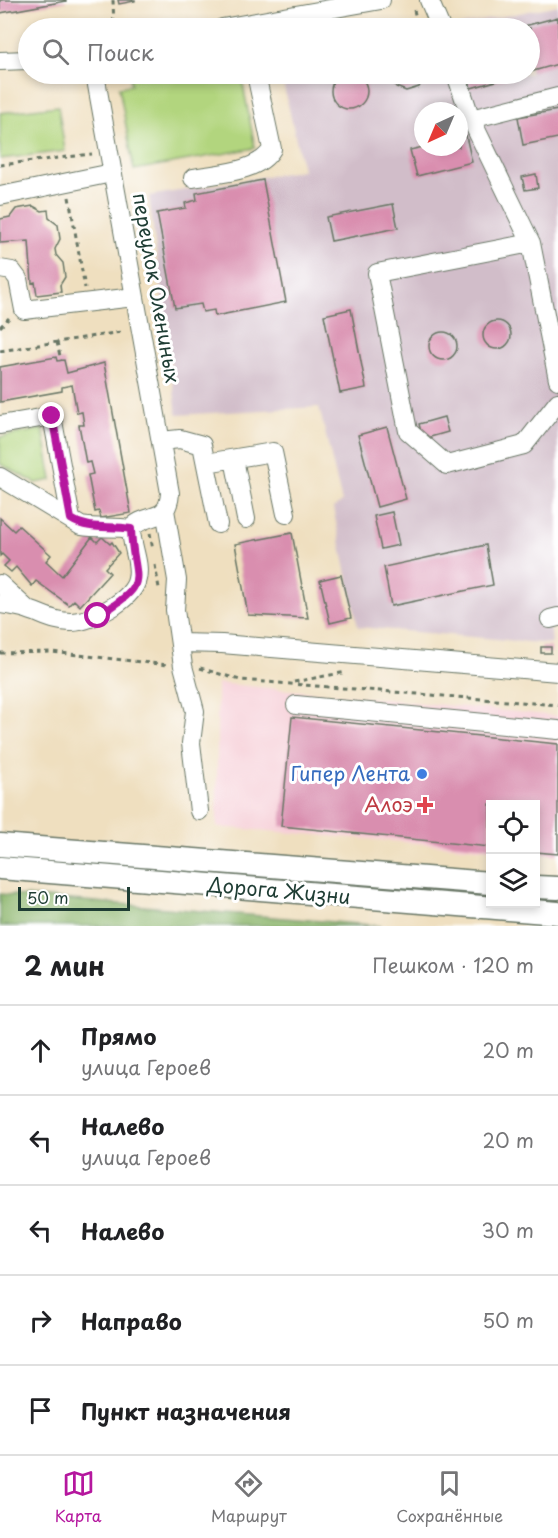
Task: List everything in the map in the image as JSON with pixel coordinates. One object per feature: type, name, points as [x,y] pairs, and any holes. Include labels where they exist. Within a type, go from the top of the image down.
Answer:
[{"type":"main road","name":"Дорога Жизни","points":[[0,845],[486,883]]},
{"type":"main road","name":"Дорога Жизни","points":[[0,868],[558,913]]},
{"type":"main road","points":[[540,886],[558,888]]},
{"type":"street","points":[[288,18],[381,0]]},
{"type":"street","points":[[421,3],[433,18]]},
{"type":"street","points":[[0,62],[18,61]]},
{"type":"street","name":"переулок Олениных","points":[[97,84],[170,493],[165,510],[177,580],[175,610],[195,711],[191,743],[199,811]]},
{"type":"street","points":[[193,178],[256,165],[266,159],[272,149],[258,84]]},
{"type":"street","points":[[459,84],[471,119],[531,243],[558,380]]},
{"type":"street","points":[[471,119],[558,97]]},
{"type":"street","points":[[0,196],[112,173]]},
{"type":"street","points":[[531,243],[377,273],[408,431],[447,465],[524,445],[558,402]]},
{"type":"street","points":[[0,269],[12,271],[18,279],[24,310],[134,297]]},
{"type":"street","points":[[0,425],[52,416],[71,519]]},
{"type":"street","points":[[161,441],[180,439],[202,445],[218,524]]},
{"type":"street","points":[[206,463],[273,452],[286,514]]},
{"type":"street","points":[[234,459],[246,519]]},
{"type":"street","points":[[0,477],[71,519],[94,528],[106,526],[131,529]]},
{"type":"street","points":[[0,604],[65,623],[98,616],[121,602],[137,581],[138,572],[131,529],[134,524],[159,516],[165,510]]},
{"type":"street","points":[[0,584],[29,611]]},
{"type":"street","points":[[180,643],[222,644],[558,672]]},
{"type":"street","points":[[296,705],[558,730]]},
{"type":"path","points":[[113,0],[114,18]]},
{"type":"path","points":[[418,18],[421,3]]},
{"type":"path","points":[[0,165],[92,154]]},
{"type":"path","points":[[67,184],[88,303]]},
{"type":"path","points":[[0,351],[121,332]]},
{"type":"path","points":[[57,342],[61,361]]},
{"type":"path","points":[[0,653],[52,652],[172,665]]},
{"type":"path","points":[[196,667],[240,680],[558,705]]},
{"type":"shaded area","points":[[558,5],[558,610],[550,619],[552,644],[358,627],[333,508],[342,502],[319,407],[177,415],[149,196],[303,170],[283,84],[540,84],[540,18],[496,18]]},
{"type":"shaded area","points":[[217,683],[558,716],[558,855],[540,853],[540,800],[486,800],[486,849],[217,827]]},
{"type":"green space","points":[[243,84],[255,148],[134,170],[119,87]]},
{"type":"green space","points":[[58,106],[65,151],[0,159],[0,113]]},
{"type":"green space","points":[[43,429],[52,480],[36,483],[0,464],[0,437]]},
{"type":"green space","points":[[0,894],[381,926],[0,926]]},
{"type":"building","points":[[0,0],[66,0],[66,1],[0,13]]},
{"type":"building","points":[[118,0],[135,0],[135,1],[119,4]]},
{"type":"building","points":[[558,17],[558,64],[540,69],[540,22]]},
{"type":"building","points":[[332,84],[366,84],[366,98],[356,108],[342,108],[332,98]]},
{"type":"building","points":[[394,84],[421,84],[419,87],[406,91]]},
{"type":"building","points":[[470,84],[485,84],[471,88]]},
{"type":"building","points":[[558,110],[558,138],[523,145],[518,117]]},
{"type":"building","points":[[468,145],[472,162],[417,176],[410,150],[414,149],[414,156],[468,156]]},
{"type":"building","points":[[536,174],[538,188],[525,190],[522,177]]},
{"type":"building","points":[[263,180],[286,302],[215,316],[214,310],[203,312],[201,304],[175,308],[157,213],[186,208],[185,203],[197,200],[196,193]]},
{"type":"building","points":[[393,204],[398,228],[331,241],[326,217]]},
{"type":"building","points":[[33,206],[42,211],[48,210],[49,218],[58,225],[60,239],[55,249],[56,255],[63,263],[65,277],[60,285],[61,292],[37,295],[35,282],[32,283],[29,241],[0,243],[0,219],[10,217],[16,209]]},
{"type":"building","points":[[351,309],[366,388],[340,393],[324,315]]},
{"type":"building","points":[[497,321],[507,325],[511,335],[507,345],[497,349],[487,345],[483,335],[487,325]]},
{"type":"building","points":[[443,332],[453,336],[457,346],[453,356],[443,360],[433,356],[429,346],[433,336]]},
{"type":"building","points":[[56,357],[57,361],[64,360],[67,373],[104,363],[131,513],[101,518],[99,511],[95,512],[88,475],[93,474],[90,462],[86,463],[79,425],[84,425],[82,412],[77,413],[72,385],[62,387],[62,391],[0,402],[0,367]]},
{"type":"building","points":[[444,417],[448,432],[423,439],[419,424]]},
{"type":"building","points":[[387,427],[406,499],[377,507],[358,435]]},
{"type":"building","points":[[392,512],[399,545],[381,549],[374,516]]},
{"type":"building","points":[[0,518],[14,531],[19,526],[51,555],[46,561],[62,576],[92,537],[97,542],[102,537],[110,544],[112,542],[119,553],[105,568],[110,573],[80,606],[74,600],[69,605],[36,581],[32,586],[16,567],[11,572],[4,566],[9,561],[2,554],[0,556]]},
{"type":"building","points":[[292,533],[308,618],[248,615],[235,544]]},
{"type":"building","points":[[486,545],[493,585],[391,606],[384,567]]},
{"type":"building","points":[[341,575],[351,618],[330,623],[320,580]]},
{"type":"building","points":[[541,647],[551,647],[551,653],[541,653]]},
{"type":"building","name":"Гипер Лента","points":[[292,717],[558,744],[558,854],[540,852],[540,800],[486,800],[486,847],[281,826]]},
{"type":"place","name":"Гипер Лента","points":[[422,774]]},
{"type":"place","name":"Алоэ","points":[[425,805]]},
{"type":"route","points":[[52,416],[71,519],[81,526],[131,529],[138,572],[137,581],[121,602],[98,616]]}]
